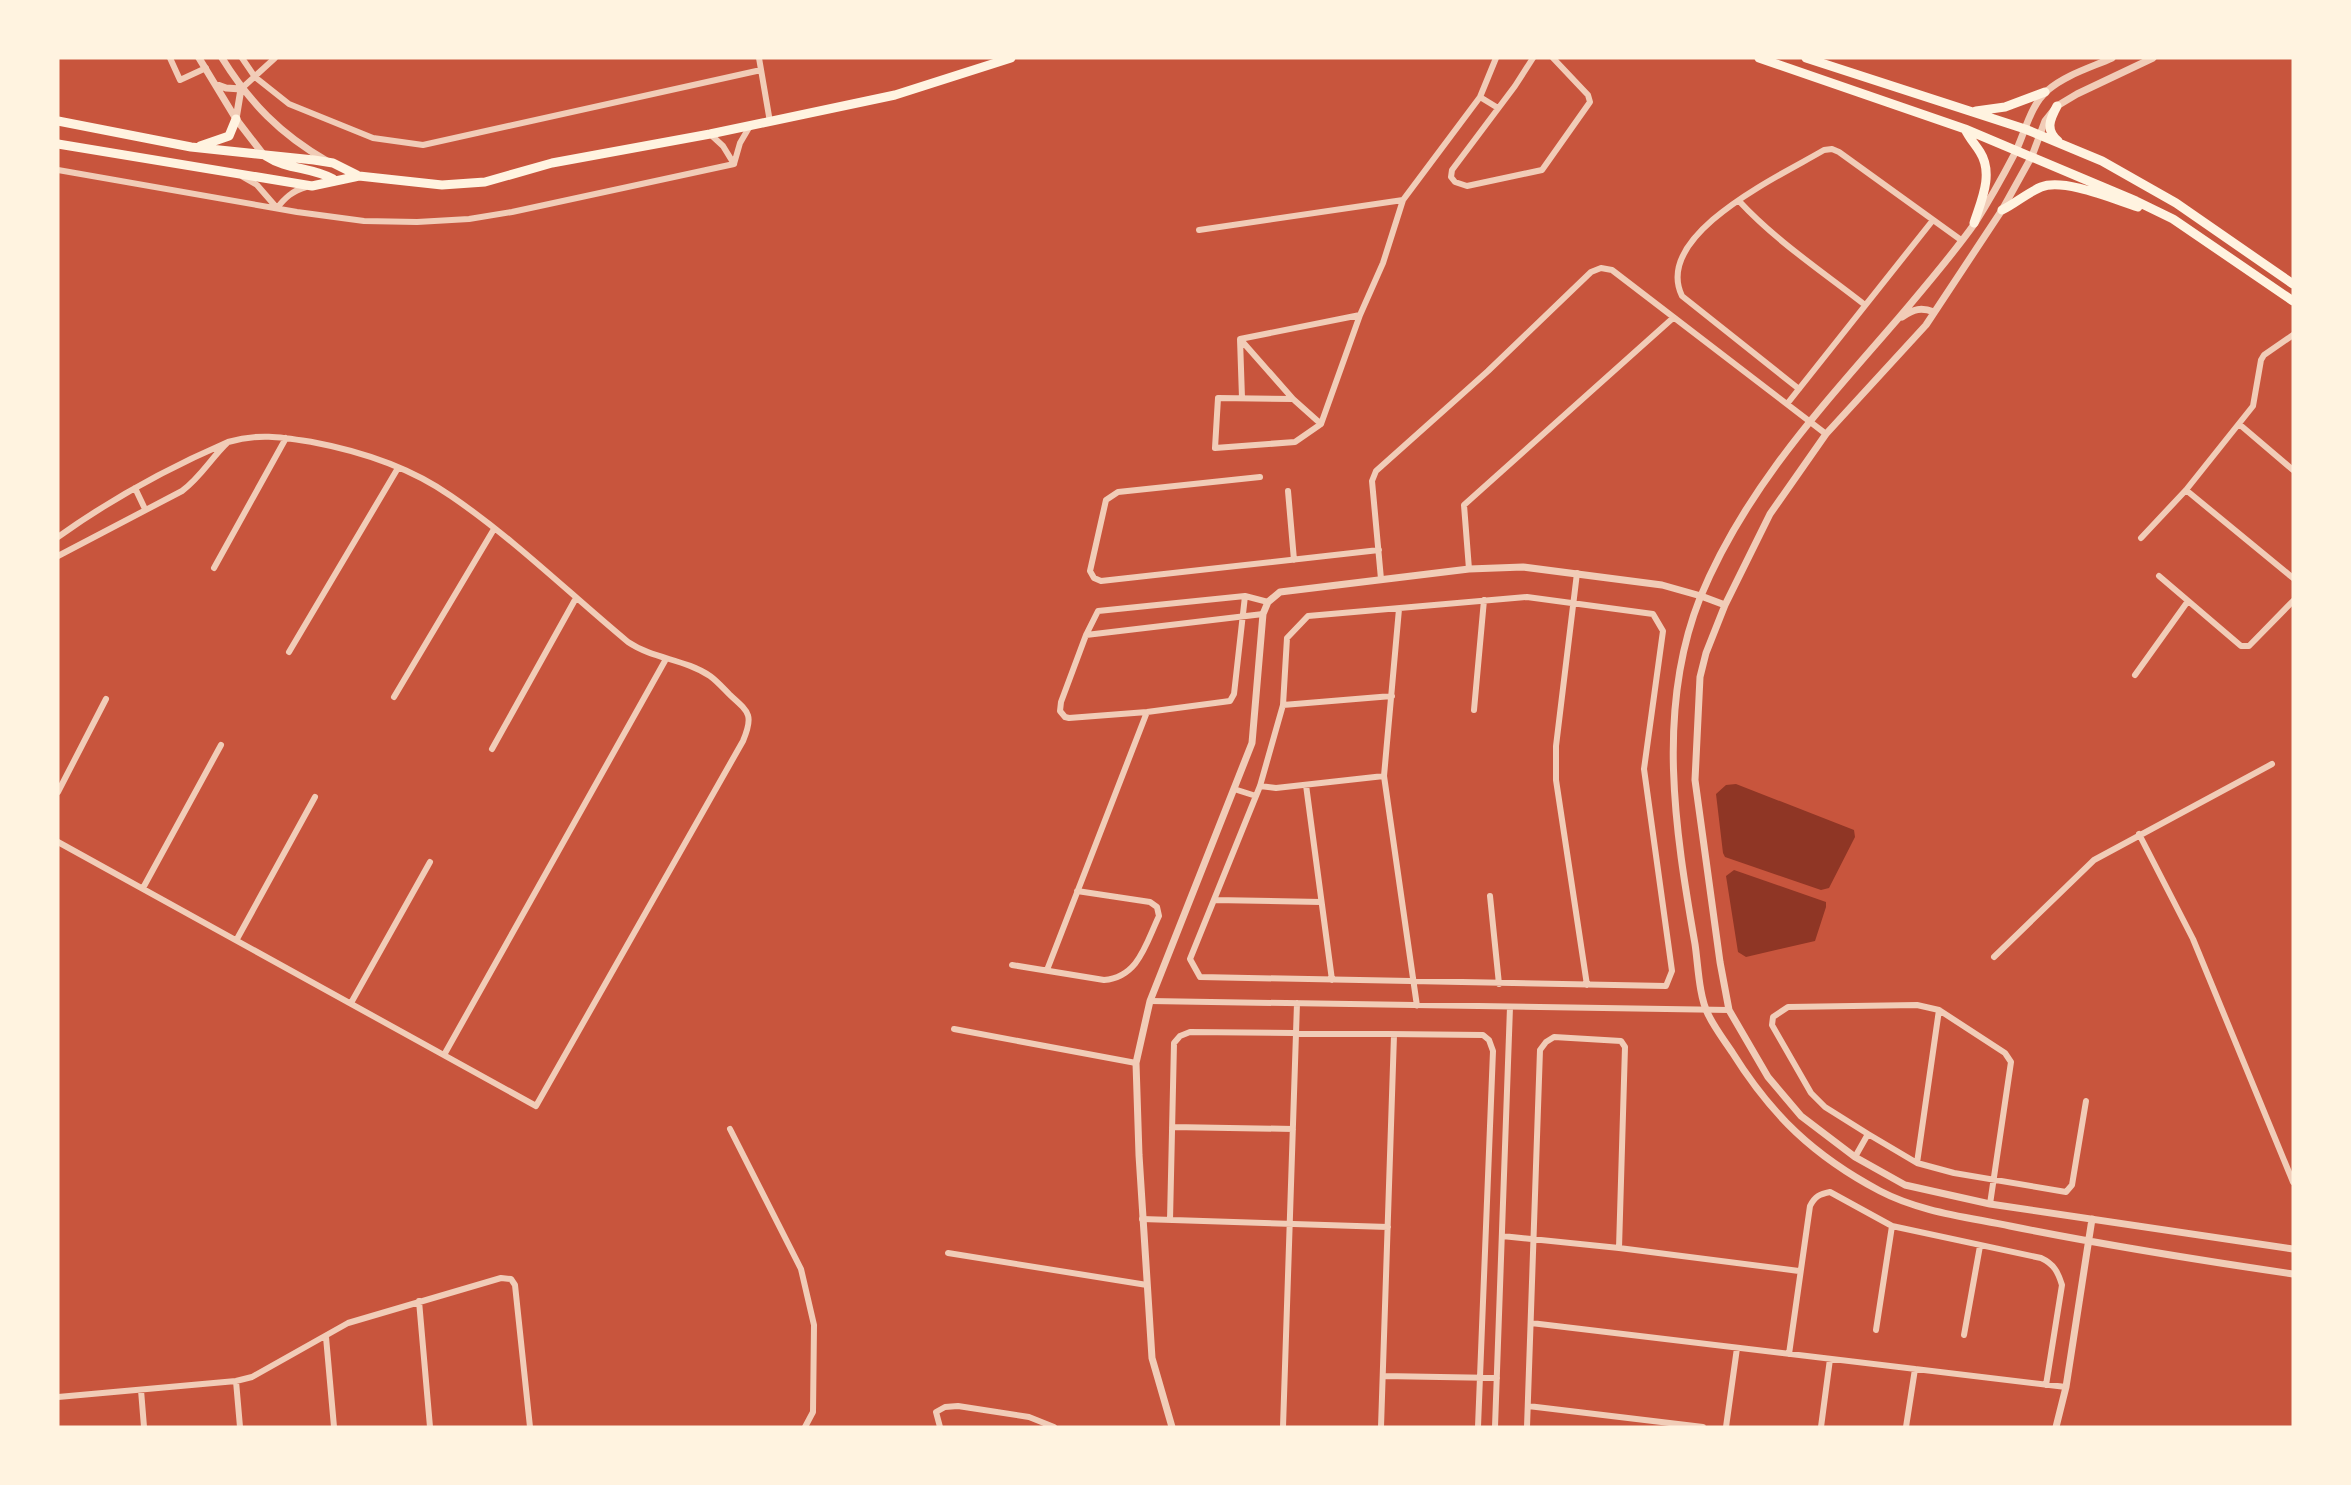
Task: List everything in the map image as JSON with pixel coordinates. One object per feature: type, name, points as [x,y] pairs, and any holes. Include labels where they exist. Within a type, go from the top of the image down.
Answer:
[{"type":"main road","points":[[58,144],[312,186],[333,179],[359,176],[442,185],[485,182],[563,161],[771,122],[895,95],[1011,58]]},
{"type":"main road","points":[[1759,58],[1965,129],[2172,219],[2293,301]]},
{"type":"main road","points":[[1806,58],[2025,129],[2102,161],[2142,182],[2293,284]]},
{"type":"main road","points":[[1967,110],[1995,110],[2045,92]]},
{"type":"main road","points":[[2057,106],[2050,122],[2051,133],[2066,147]]},
{"type":"main road","points":[[191,147],[225,139],[232,132],[236,119]]},
{"type":"main road","points":[[58,121],[191,147],[333,163],[359,176]]},
{"type":"main road","points":[[1965,129],[1983,156],[1987,171],[1974,223]]},
{"type":"main road","points":[[264,154],[276,162],[321,172],[333,179]]},
{"type":"main road","points":[[2003,210],[2035,190],[2052,184],[2099,195],[2172,219]]},
{"type":"street","points":[[170,58],[180,80],[206,68]]},
{"type":"street","points":[[200,58],[236,119],[264,154]]},
{"type":"street","points":[[222,58],[241,89],[270,121],[296,141],[333,163]]},
{"type":"street","points":[[243,58],[255,77],[289,104],[373,138],[423,145],[761,71]]},
{"type":"street","points":[[236,119],[241,89],[275,58]]},
{"type":"street","points":[[759,58],[771,122]]},
{"type":"street","points":[[1293,399],[1218,398],[1215,447],[1296,442],[1321,424],[1360,315],[1383,263],[1403,200],[1480,97],[1496,58]]},
{"type":"street","points":[[1533,58],[1516,86],[1452,170],[1451,177],[1455,182],[1468,186],[1545,168],[1590,102],[1588,95],[1553,58]]},
{"type":"street","points":[[2112,58],[2045,92],[2017,150],[1974,223],[1896,321],[1809,421],[1753,496],[1701,596],[1685,645],[1675,704],[1674,809],[1705,1011],[1741,1066],[1783,1122],[1815,1150],[1842,1170],[1883,1193],[1924,1208],[2088,1242],[2293,1274]]},
{"type":"street","points":[[2153,58],[2057,106],[2045,121],[2032,156],[2003,210],[1926,324],[1826,434],[1770,514],[1712,634],[1700,677],[1695,780],[1729,1010],[1768,1077],[1801,1116],[1855,1157],[1905,1185],[1990,1205],[2293,1249]]},
{"type":"street","points":[[215,84],[241,89]]},
{"type":"street","points":[[1480,97],[1498,108]]},
{"type":"street","points":[[734,164],[740,143],[750,126]]},
{"type":"street","points":[[710,134],[723,146],[734,164]]},
{"type":"street","points":[[1799,389],[1682,296],[1677,286],[1677,270],[1681,256],[1702,229],[1739,201],[1824,150],[1832,149],[1961,240]]},
{"type":"street","points":[[58,170],[364,221],[469,219],[734,164]]},
{"type":"street","points":[[241,176],[257,185],[277,208]]},
{"type":"street","points":[[277,208],[286,197],[297,190],[312,186]]},
{"type":"street","points":[[1199,230],[1403,200]]},
{"type":"street","points":[[1739,201],[1804,258],[1866,305]]},
{"type":"street","points":[[1787,404],[1933,219]]},
{"type":"street","points":[[1381,579],[1372,481],[1376,471],[1488,371],[1591,272],[1601,268],[1612,270],[1826,434]]},
{"type":"street","points":[[1896,321],[1913,310],[1923,308],[1934,312]]},
{"type":"street","points":[[1240,339],[1360,315]]},
{"type":"street","points":[[1469,569],[1464,505],[1673,318]]},
{"type":"street","points":[[2141,538],[2186,490],[2253,406],[2261,360],[2293,335]]},
{"type":"street","points":[[1240,339],[1242,398]]},
{"type":"street","points":[[1240,339],[1293,399],[1321,424]]},
{"type":"street","points":[[2239,424],[2293,470]]},
{"type":"street","points":[[58,537],[103,505],[197,455],[228,442],[253,435],[328,445],[398,468],[450,495],[638,649],[710,676],[747,710],[749,726],[743,741],[536,1105],[58,842]]},
{"type":"street","points":[[214,568],[286,438]]},
{"type":"street","points":[[58,555],[182,491],[197,480],[211,458],[228,442]]},
{"type":"street","points":[[289,652],[398,468]]},
{"type":"street","points":[[1260,477],[1118,492],[1106,500],[1090,571],[1094,578],[1101,581],[1379,550]]},
{"type":"street","points":[[135,488],[145,509]]},
{"type":"street","points":[[2186,490],[2293,578]]},
{"type":"street","points":[[1288,491],[1294,560]]},
{"type":"street","points":[[394,696],[494,529]]},
{"type":"street","points":[[1172,1427],[1152,1358],[1142,1219],[1136,1063],[1150,1001],[1252,743],[1263,614],[1268,602],[1280,592],[1469,569],[1523,567],[1662,585],[1725,605]]},
{"type":"street","points":[[1577,573],[1556,746],[1556,780],[1587,985]]},
{"type":"street","points":[[2159,576],[2241,646],[2249,646],[2293,601]]},
{"type":"street","points":[[1245,596],[1232,699],[1147,712],[1069,718],[1060,711],[1086,635],[1098,611],[1245,596],[1268,602]]},
{"type":"street","points":[[1527,597],[1653,614],[1663,631],[1644,769],[1672,971],[1666,986],[1200,977],[1191,959],[1260,786],[1283,705],[1287,638],[1308,617],[1484,600],[1527,597]]},
{"type":"street","points":[[492,748],[576,598]]},
{"type":"street","points":[[1474,710],[1484,600]]},
{"type":"street","points":[[2135,676],[2188,601]]},
{"type":"street","points":[[1399,609],[1384,776],[1417,1006]]},
{"type":"street","points":[[1086,635],[1263,614]]},
{"type":"street","points":[[444,1055],[666,659]]},
{"type":"street","points":[[1283,705],[1392,695]]},
{"type":"street","points":[[58,792],[106,699]]},
{"type":"street","points":[[1046,970],[1147,712]]},
{"type":"street","points":[[143,888],[221,745]]},
{"type":"street","points":[[1994,957],[2094,860],[2272,764]]},
{"type":"street","points":[[1260,786],[1276,788],[1384,776]]},
{"type":"street","points":[[1307,785],[1332,980]]},
{"type":"street","points":[[1234,789],[1256,796]]},
{"type":"street","points":[[237,939],[315,797]]},
{"type":"street","points":[[2139,834],[2193,939],[2293,1182]]},
{"type":"street","points":[[351,1003],[430,862]]},
{"type":"street","points":[[1012,965],[1104,980],[1116,979],[1135,966],[1159,916],[1157,907],[1150,902],[1077,891]]},
{"type":"street","points":[[1490,895],[1499,984]]},
{"type":"street","points":[[1214,900],[1321,902]]},
{"type":"street","points":[[1150,1001],[1729,1010]]},
{"type":"street","points":[[1283,1427],[1297,1003]]},
{"type":"street","points":[[1990,1205],[1994,1180],[2011,1062],[2005,1054],[1939,1010],[1905,1005],[1788,1007],[1773,1017],[1772,1026],[1811,1093],[1825,1107],[1917,1163],[1954,1173],[1994,1180],[2063,1192],[2069,1190],[2086,1101]]},
{"type":"street","points":[[1495,1427],[1510,1007]]},
{"type":"street","points":[[1917,1163],[1939,1010]]},
{"type":"street","points":[[954,1029],[1136,1063]]},
{"type":"street","points":[[1170,1220],[1174,1044],[1180,1036],[1190,1032],[1483,1035],[1489,1040],[1493,1051],[1478,1427]]},
{"type":"street","points":[[1381,1427],[1394,1035]]},
{"type":"street","points":[[1527,1427],[1540,1050],[1554,1037],[1620,1041],[1625,1047],[1619,1248]]},
{"type":"street","points":[[1172,1127],[1293,1129]]},
{"type":"street","points":[[730,1129],[801,1269],[814,1325],[813,1412],[805,1427]]},
{"type":"street","points":[[1855,1157],[1868,1134]]},
{"type":"street","points":[[1789,1354],[1810,1206],[1814,1198],[1830,1192],[1892,1226],[2050,1262],[2059,1274],[2062,1285],[2046,1385]]},
{"type":"street","points":[[1142,1219],[1388,1227]]},
{"type":"street","points":[[2056,1427],[2066,1387],[2092,1219]]},
{"type":"street","points":[[1876,1330],[1892,1226]]},
{"type":"street","points":[[1502,1236],[1799,1271]]},
{"type":"street","points":[[1964,1335],[1980,1246]]},
{"type":"street","points":[[948,1253],[1147,1285]]},
{"type":"street","points":[[58,1397],[236,1381],[267,1370],[348,1323],[501,1278],[511,1279],[515,1285],[530,1427]]},
{"type":"street","points":[[419,1301],[430,1427]]},
{"type":"street","points":[[1531,1323],[2066,1387]]},
{"type":"street","points":[[326,1337],[334,1427]]},
{"type":"street","points":[[1726,1427],[1737,1348]]},
{"type":"street","points":[[1821,1427],[1830,1359]]},
{"type":"street","points":[[1906,1427],[1915,1369]]},
{"type":"street","points":[[1383,1376],[1497,1378]]},
{"type":"street","points":[[236,1381],[240,1427]]},
{"type":"street","points":[[141,1390],[144,1427]]},
{"type":"street","points":[[940,1427],[936,1412],[945,1406],[958,1406],[1029,1417],[1054,1427]]},
{"type":"street","points":[[1528,1406],[1703,1427]]},
{"type":"shaded area","points":[[1736,784],[1854,830],[1855,837],[1829,888],[1821,890],[1725,857],[1716,794],[1726,785]]},
{"type":"shaded area","points":[[1734,870],[1826,902],[1815,941],[1746,957],[1738,952],[1726,876]]}]
